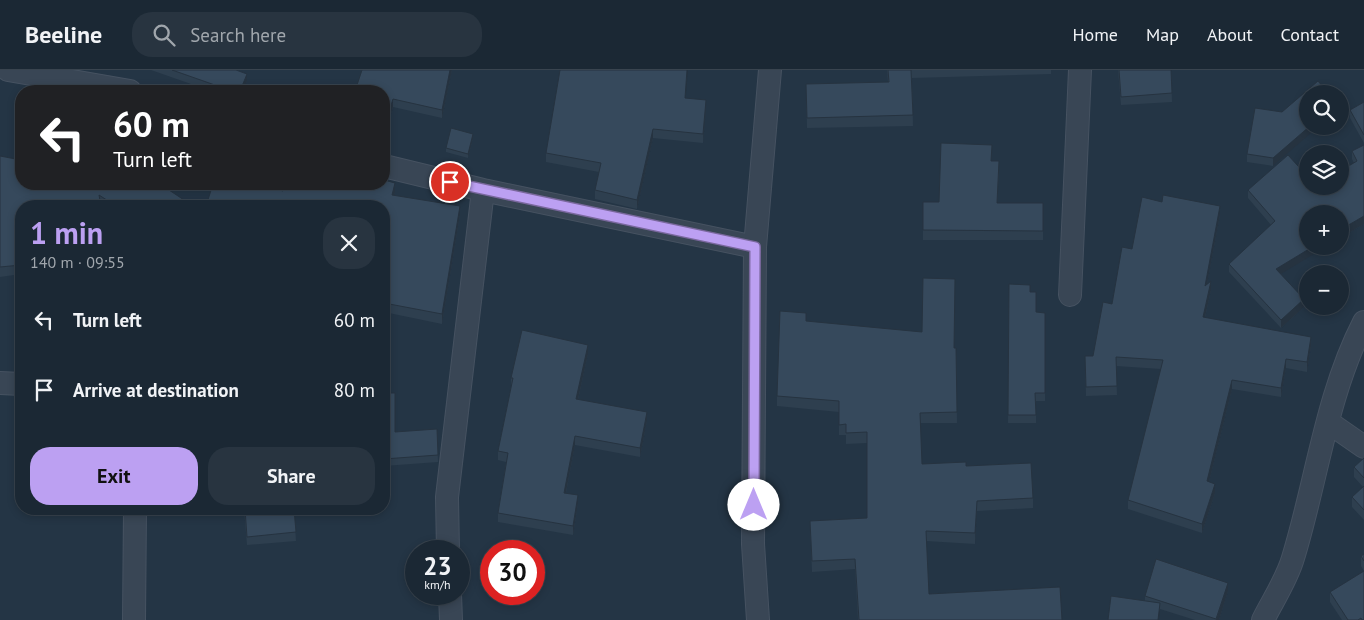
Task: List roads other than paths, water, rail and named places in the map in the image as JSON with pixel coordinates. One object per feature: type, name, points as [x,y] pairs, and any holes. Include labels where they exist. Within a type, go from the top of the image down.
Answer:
[{"type":"street","points":[[8,70],[95,85]]},
{"type":"street","points":[[758,620],[753,544],[755,247],[770,70]]},
{"type":"street","points":[[1070,295],[1080,70]]},
{"type":"street","points":[[390,167],[483,190],[755,247]]},
{"type":"street","points":[[448,540],[447,497],[483,190]]},
{"type":"street","points":[[1263,620],[1293,560],[1328,422],[1354,343],[1364,322]]},
{"type":"street","points":[[0,383],[15,384]]},
{"type":"street","points":[[1328,422],[1364,447]]},
{"type":"street","points":[[134,620],[136,515]]},
{"type":"street","points":[[450,605],[451,620]]}]
